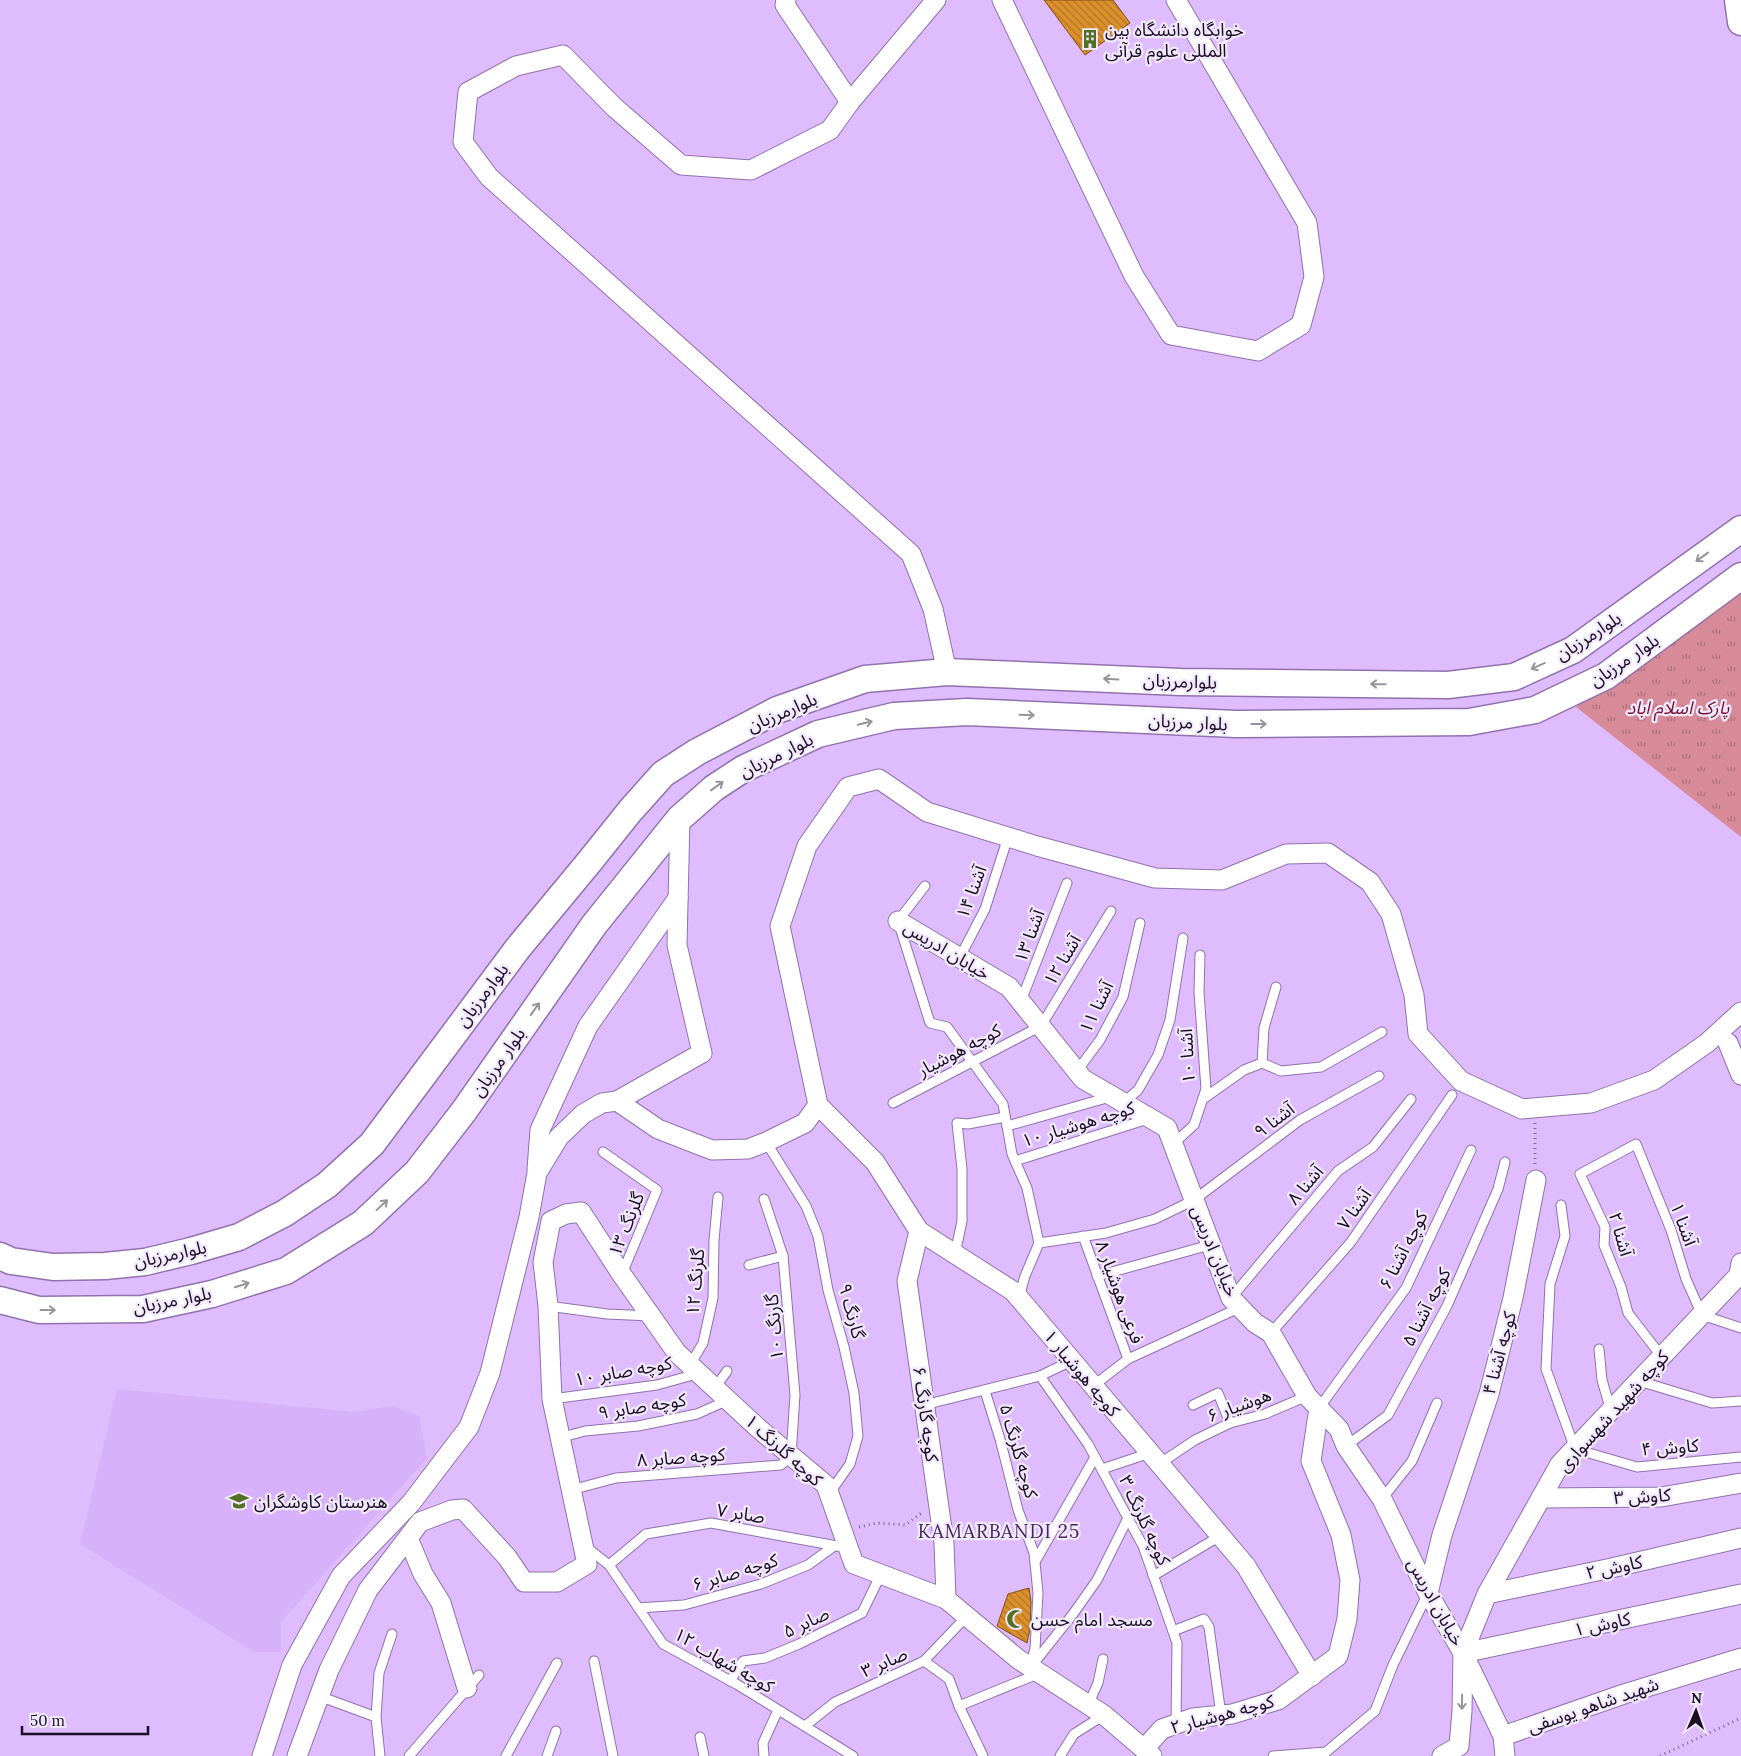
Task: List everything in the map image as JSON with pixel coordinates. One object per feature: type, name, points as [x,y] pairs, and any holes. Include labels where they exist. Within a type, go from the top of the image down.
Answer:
[{"type":"main road","points":[[1738,0],[1741,22]]},
{"type":"main road","name":"بلوارمرزبان","points":[[0,1256],[11,1261],[53,1267],[105,1266],[145,1262],[191,1252],[239,1237],[285,1213],[327,1184],[372,1144],[518,948],[630,811],[663,774],[697,752],[777,710],[865,679],[947,672],[1181,682],[1448,685],[1514,677],[1573,650],[1741,528]]},
{"type":"main road","name":"بلوار مرزبان","points":[[0,1300],[39,1310],[143,1309],[212,1294],[286,1271],[363,1223],[417,1172],[464,1111],[594,925],[680,818],[714,788],[743,769],[818,734],[894,716],[967,712],[1236,724],[1469,722],[1536,710],[1606,676],[1741,576]]},
{"type":"street","points":[[786,0],[785,5],[850,102]]},
{"type":"street","points":[[936,0],[850,102],[830,130],[752,170],[681,165],[614,107],[563,55],[516,66],[468,92],[463,142],[489,177],[911,554],[933,609],[947,672]]},
{"type":"street","points":[[1002,0],[1134,276],[1171,335],[1258,352],[1301,325],[1314,277],[1307,223],[1176,0]]},
{"type":"street","points":[[617,1101],[658,1129],[712,1150],[748,1149],[805,1123],[818,1105],[780,926],[807,846],[848,787],[879,779],[927,812],[1008,837],[1156,878],[1222,880],[1286,854],[1328,853],[1370,882],[1391,914],[1414,995],[1418,1034],[1461,1081],[1522,1109],[1591,1104],[1654,1080],[1707,1043],[1741,1012]]},
{"type":"street","points":[[537,1173],[559,1137],[583,1114],[602,1103],[617,1101],[702,1053],[677,945],[680,818]]},
{"type":"street","points":[[262,1756],[292,1665],[341,1576],[411,1503],[469,1427],[490,1373],[529,1216],[537,1173],[540,1130],[588,1026],[678,898]]},
{"type":"street","name":"خیابان ادریس","points":[[898,921],[1009,986],[1083,1079],[1167,1128],[1210,1245],[1236,1303],[1255,1323],[1271,1333],[1313,1402],[1339,1429],[1346,1446],[1382,1499],[1428,1593],[1463,1653],[1503,1736]]},
{"type":"street","points":[[1728,1043],[1741,1075]]},
{"type":"street","name":"کوچه هوشیار ۱","points":[[818,1105],[875,1162],[919,1231],[1013,1291],[1019,1297],[1071,1361],[1246,1566],[1312,1676]]},
{"type":"street","name":"کوچه آشنا ۴","points":[[1428,1593],[1442,1535],[1489,1394],[1513,1298],[1536,1180]]},
{"type":"street","name":"کوچه گلرنگ ۱","points":[[548,1306],[543,1262],[551,1222],[566,1214],[580,1212],[677,1352],[721,1394],[826,1485],[841,1541],[854,1564],[946,1599],[1018,1659],[1096,1710],[1148,1753]]},
{"type":"street","name":"کوچه گارنگ ۶","points":[[919,1231],[907,1281],[944,1543],[946,1599]]},
{"type":"street","name":"کوچه شهید شهسواری","points":[[1463,1653],[1487,1594],[1560,1464],[1702,1315],[1740,1271]]},
{"type":"street","points":[[297,1756],[319,1696],[368,1590],[420,1522],[452,1510],[463,1510],[507,1557],[524,1582],[557,1582],[587,1564],[552,1399],[548,1306]]},
{"type":"street","name":"کوچه هوشیار ۲","points":[[1148,1753],[1162,1729],[1193,1718],[1232,1714],[1278,1700],[1338,1656],[1347,1619],[1350,1580],[1341,1535],[1311,1461],[1313,1402]]},
{"type":"street","name":"کاوش ۳","points":[[1541,1498],[1661,1498],[1741,1483]]},
{"type":"street","points":[[408,1538],[423,1574],[441,1603],[473,1681]]},
{"type":"street","name":"کاوش ۲","points":[[1487,1594],[1741,1538]]},
{"type":"street","name":"کاوش ۱","points":[[1463,1653],[1741,1594]]},
{"type":"street","points":[[1442,1756],[1459,1746],[1463,1653]]},
{"type":"street","name":"شهید شاهو یوسفی","points":[[1503,1736],[1624,1694],[1741,1658]]},
{"type":"street","points":[[1503,1736],[1505,1756]]},
{"type":"lane","name":"آشنا ۱۴","points":[[960,957],[985,910],[1008,837]]},
{"type":"lane","name":"آشنا ۱۳","points":[[1021,1002],[1067,883]]},
{"type":"lane","points":[[926,886],[898,921],[930,1023],[947,1028],[1003,1104],[1012,1154],[1027,1188],[1039,1243],[1025,1276],[1019,1297]]},
{"type":"lane","name":"آشنا ۱۲","points":[[1041,1026],[1111,910]]},
{"type":"lane","name":"آشنا ۱۱","points":[[1077,1071],[1100,1040],[1123,997],[1140,923]]},
{"type":"lane","name":"آشنا ۱۰","points":[[1118,1099],[1138,1090],[1158,1055],[1170,1020],[1184,938]]},
{"type":"lane","name":"آشنا ۱۰","points":[[1173,1144],[1194,1125],[1206,1089],[1199,992],[1200,954]]},
{"type":"lane","points":[[1262,1062],[1264,1028],[1276,987]]},
{"type":"lane","name":"کوچه هوشیار","points":[[893,1104],[1041,1026]]},
{"type":"lane","points":[[1203,1099],[1244,1070],[1262,1062],[1281,1071],[1322,1068],[1382,1032]]},
{"type":"lane","name":"آشنا ۹","points":[[1039,1243],[1106,1233],[1155,1218],[1194,1200],[1300,1120],[1379,1076]]},
{"type":"lane","name":"آشنا ۷","points":[[1271,1333],[1351,1242],[1452,1095]]},
{"type":"lane","points":[[955,1254],[962,1221],[962,1169],[957,1123],[1006,1122],[1118,1099]]},
{"type":"lane","name":"آشنا ۸","points":[[1236,1303],[1338,1171],[1373,1147],[1411,1099]]},
{"type":"lane","name":"کوچه هوشیار ۱۰","points":[[1015,1161],[1150,1119]]},
{"type":"lane","name":"گارنگ ۹","points":[[766,1142],[806,1206],[818,1236],[828,1290],[844,1347],[854,1393],[858,1436],[850,1464],[829,1494]]},
{"type":"lane","name":"آشنا ۱","points":[[1636,1144],[1671,1230],[1686,1279],[1702,1315]]},
{"type":"lane","name":"آشنا ۲","points":[[1636,1144],[1580,1174],[1605,1228],[1604,1244],[1621,1287],[1628,1313],[1662,1357]]},
{"type":"lane","name":"کوچه آشنا ۶","points":[[1313,1402],[1406,1288],[1471,1150]]},
{"type":"lane","name":"گلرنگ ۱۳","points":[[603,1152],[657,1190],[622,1275]]},
{"type":"lane","name":"کوچه آشنا ۵","points":[[1346,1446],[1388,1415],[1447,1306],[1498,1189],[1505,1162]]},
{"type":"lane","name":"گلرنگ ۱۲","points":[[695,1369],[713,1298],[714,1240],[718,1197]]},
{"type":"lane","name":"گارنگ ۱۰","points":[[764,1199],[783,1256],[795,1395],[791,1456]]},
{"type":"lane","points":[[1561,1205],[1565,1236],[1550,1284],[1546,1368],[1575,1449]]},
{"type":"lane","name":"فرعی هوشیار ۸","points":[[1083,1236],[1128,1359]]},
{"type":"lane","points":[[1097,1276],[1210,1245]]},
{"type":"lane","points":[[749,1265],[783,1256]]},
{"type":"lane","points":[[1093,1386],[1128,1359],[1236,1303]]},
{"type":"lane","points":[[548,1306],[607,1314],[651,1316]]},
{"type":"lane","points":[[1702,1315],[1741,1328]]},
{"type":"lane","points":[[1599,1349],[1602,1380],[1611,1411]]},
{"type":"lane","points":[[924,1405],[1040,1376],[1071,1361]]},
{"type":"lane","name":"کوچه صابر ۱۰","points":[[552,1399],[657,1385],[695,1369]]},
{"type":"lane","points":[[721,1394],[727,1371]]},
{"type":"lane","name":"کوچه گلرنگ ۳","points":[[1040,1376],[1088,1444],[1143,1546],[1177,1643],[1176,1724]]},
{"type":"lane","points":[[1640,1381],[1712,1403],[1741,1401]]},
{"type":"lane","name":"کوچه گلرنگ ۵","points":[[985,1391],[1000,1439],[1018,1510],[1034,1553],[1038,1593],[1035,1670]]},
{"type":"lane","points":[[1193,1405],[1218,1393],[1230,1423]]},
{"type":"lane","name":"کوچه صابر ۹","points":[[559,1438],[585,1431],[638,1426],[696,1414],[721,1394]]},
{"type":"lane","name":"هوشیار ۶","points":[[1102,1469],[1154,1458],[1230,1423],[1313,1402]]},
{"type":"lane","points":[[1382,1499],[1412,1461],[1437,1403]]},
{"type":"lane","name":"کاوش ۴","points":[[1575,1449],[1637,1467],[1741,1457]]},
{"type":"lane","name":"کوچه صابر ۸","points":[[571,1490],[625,1477],[782,1465],[791,1456]]},
{"type":"lane","points":[[1035,1562],[1095,1457]]},
{"type":"lane","points":[[959,1706],[1035,1670],[1097,1580],[1128,1518]]},
{"type":"lane","name":"صابر ۷","points":[[609,1565],[646,1534],[711,1524],[841,1541]]},
{"type":"lane","points":[[1153,1576],[1220,1536]]},
{"type":"lane","name":"کوچه صابر ۶","points":[[638,1608],[684,1605],[761,1584],[808,1565],[841,1541]]},
{"type":"lane","name":"کوچه شهاب ۱۲","points":[[583,1545],[609,1565],[662,1644],[730,1681],[853,1756]]},
{"type":"lane","name":"صابر ۵","points":[[730,1681],[742,1661],[765,1658],[799,1644],[862,1613],[880,1574]]},
{"type":"lane","points":[[1273,1756],[1326,1752],[1374,1711],[1393,1665],[1428,1593]]},
{"type":"lane","name":"صابر ۳","points":[[804,1726],[834,1702],[924,1661],[967,1616]]},
{"type":"lane","points":[[1173,1632],[1204,1618],[1209,1627],[1221,1715]]},
{"type":"lane","points":[[380,1756],[376,1717],[378,1673],[392,1634]]},
{"type":"lane","points":[[1060,1756],[1074,1734],[1096,1710],[1098,1684],[1103,1659]]},
{"type":"lane","points":[[594,1660],[613,1756]]},
{"type":"lane","points":[[924,1661],[949,1678],[959,1706],[983,1756]]},
{"type":"lane","points":[[506,1756],[557,1663]]},
{"type":"lane","points":[[409,1756],[473,1681]]},
{"type":"lane","points":[[319,1696],[376,1717]]},
{"type":"lane","points":[[764,1756],[763,1744],[778,1710]]},
{"type":"lane","points":[[547,1756],[556,1732]]},
{"type":"lane","points":[[700,1737],[704,1756]]},
{"type":"path","points":[[1535,1108],[1536,1180]]},
{"type":"path","points":[[841,1541],[877,1523],[905,1526],[938,1502]]},
{"type":"path","points":[[1660,1756],[1741,1718]]},
{"type":"shaded area","name":"هنرستان کاوشگران","points":[[117,1389],[355,1412],[392,1406],[419,1416],[427,1458],[281,1622],[281,1652],[254,1652],[80,1544]]},
{"type":"green space","name":"پارک اسلام اباد","points":[[1741,578],[1741,837],[1576,707]]},
{"type":"building","name":"خوابگاه دانشگاه بین المللی علوم قرآنی","points":[[1044,0],[1113,0],[1130,23],[1085,55]]},
{"type":"building","name":"مسجد امام حسن","points":[[1029,1588],[1031,1602],[1030,1629],[1027,1643],[997,1626],[1008,1594]]},
{"type":"place","name":"خوابگاه دانشگاه بین المللی علوم قرآنی","points":[[1090,39]]},
{"type":"place","name":"هنرستان کاوشگران","points":[[239,1501]]},
{"type":"place","name":"مسجد امام حسن","points":[[1016,1619]]},
{"type":"district","name":"KAMARBANDI 25","points":[[999,1531]]}]
